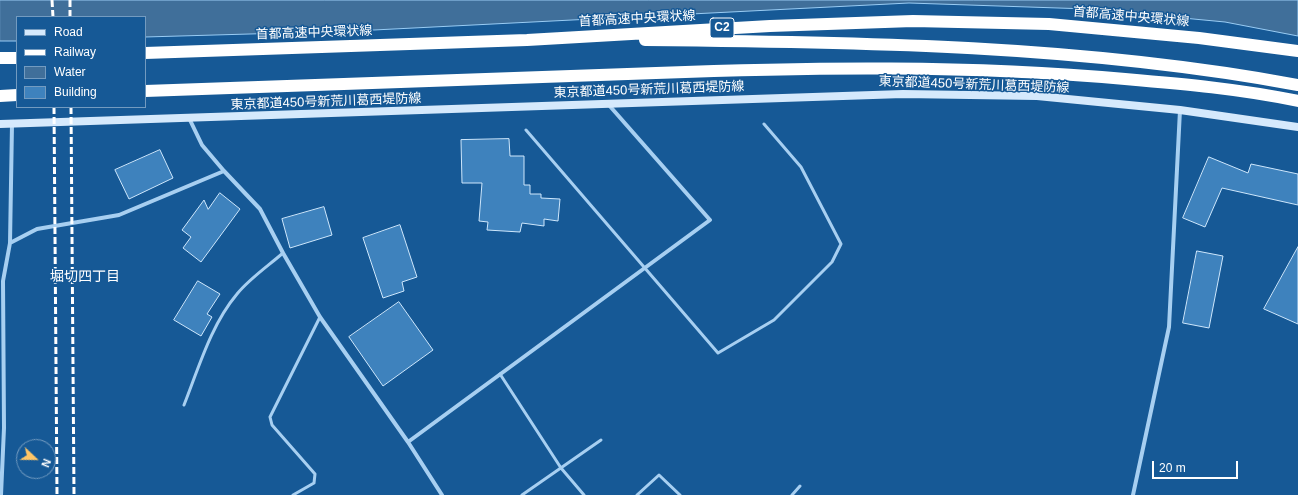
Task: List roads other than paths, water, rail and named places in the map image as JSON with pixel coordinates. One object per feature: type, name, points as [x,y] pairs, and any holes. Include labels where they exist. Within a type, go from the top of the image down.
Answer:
[{"type":"highway","name":"首都高速中央環状線","points":[[146,53],[527,40],[770,26],[913,21],[1049,24],[1199,38],[1298,51]]},
{"type":"highway","points":[[527,40],[817,41],[995,50],[1144,63],[1234,73],[1298,85]]},
{"type":"highway","points":[[0,58],[16,58]]},
{"type":"highway","points":[[146,90],[718,71],[906,68],[1045,72],[1170,83],[1298,100]]},
{"type":"highway","points":[[0,96],[16,95]]},
{"type":"main road","name":"東京都道450号新荒川葛西堤防線","points":[[0,124],[903,94],[1037,96],[1180,110],[1298,127]]},
{"type":"street","points":[[408,442],[646,269],[710,220],[608,104]]},
{"type":"street","points":[[1133,495],[1169,327],[1180,110]]},
{"type":"street","points":[[188,118],[202,144],[224,171],[260,209],[283,254],[320,317],[408,442],[442,495]]},
{"type":"street","points":[[1,495],[3,281],[10,243],[12,123]]},
{"type":"street","points":[[10,243],[36,229],[119,215],[224,171]]},
{"type":"lane","points":[[526,130],[718,353],[774,320],[832,262],[841,244],[801,167],[764,124]]},
{"type":"lane","points":[[184,405],[215,326],[226,308],[238,292],[283,254]]},
{"type":"lane","points":[[293,495],[314,483],[315,474],[272,426],[270,417],[320,317]]},
{"type":"lane","points":[[500,374],[561,468],[584,495]]},
{"type":"lane","points":[[522,495],[601,440]]},
{"type":"lane","points":[[637,495],[658,475],[680,495]]},
{"type":"lane","points":[[792,495],[800,486]]},
{"type":"water","points":[[0,0],[1298,0],[1298,36],[1225,22],[1088,9],[909,3],[354,31],[146,37],[146,16],[16,16],[16,41],[0,41]]},
{"type":"railway","points":[[52,0],[53,16]]},
{"type":"railway","points":[[70,0],[70,16]]},
{"type":"railway","points":[[54,108],[57,495]]},
{"type":"railway","points":[[71,108],[74,495]]},
{"type":"district","name":"堀切四丁目","points":[[85,277]]}]
